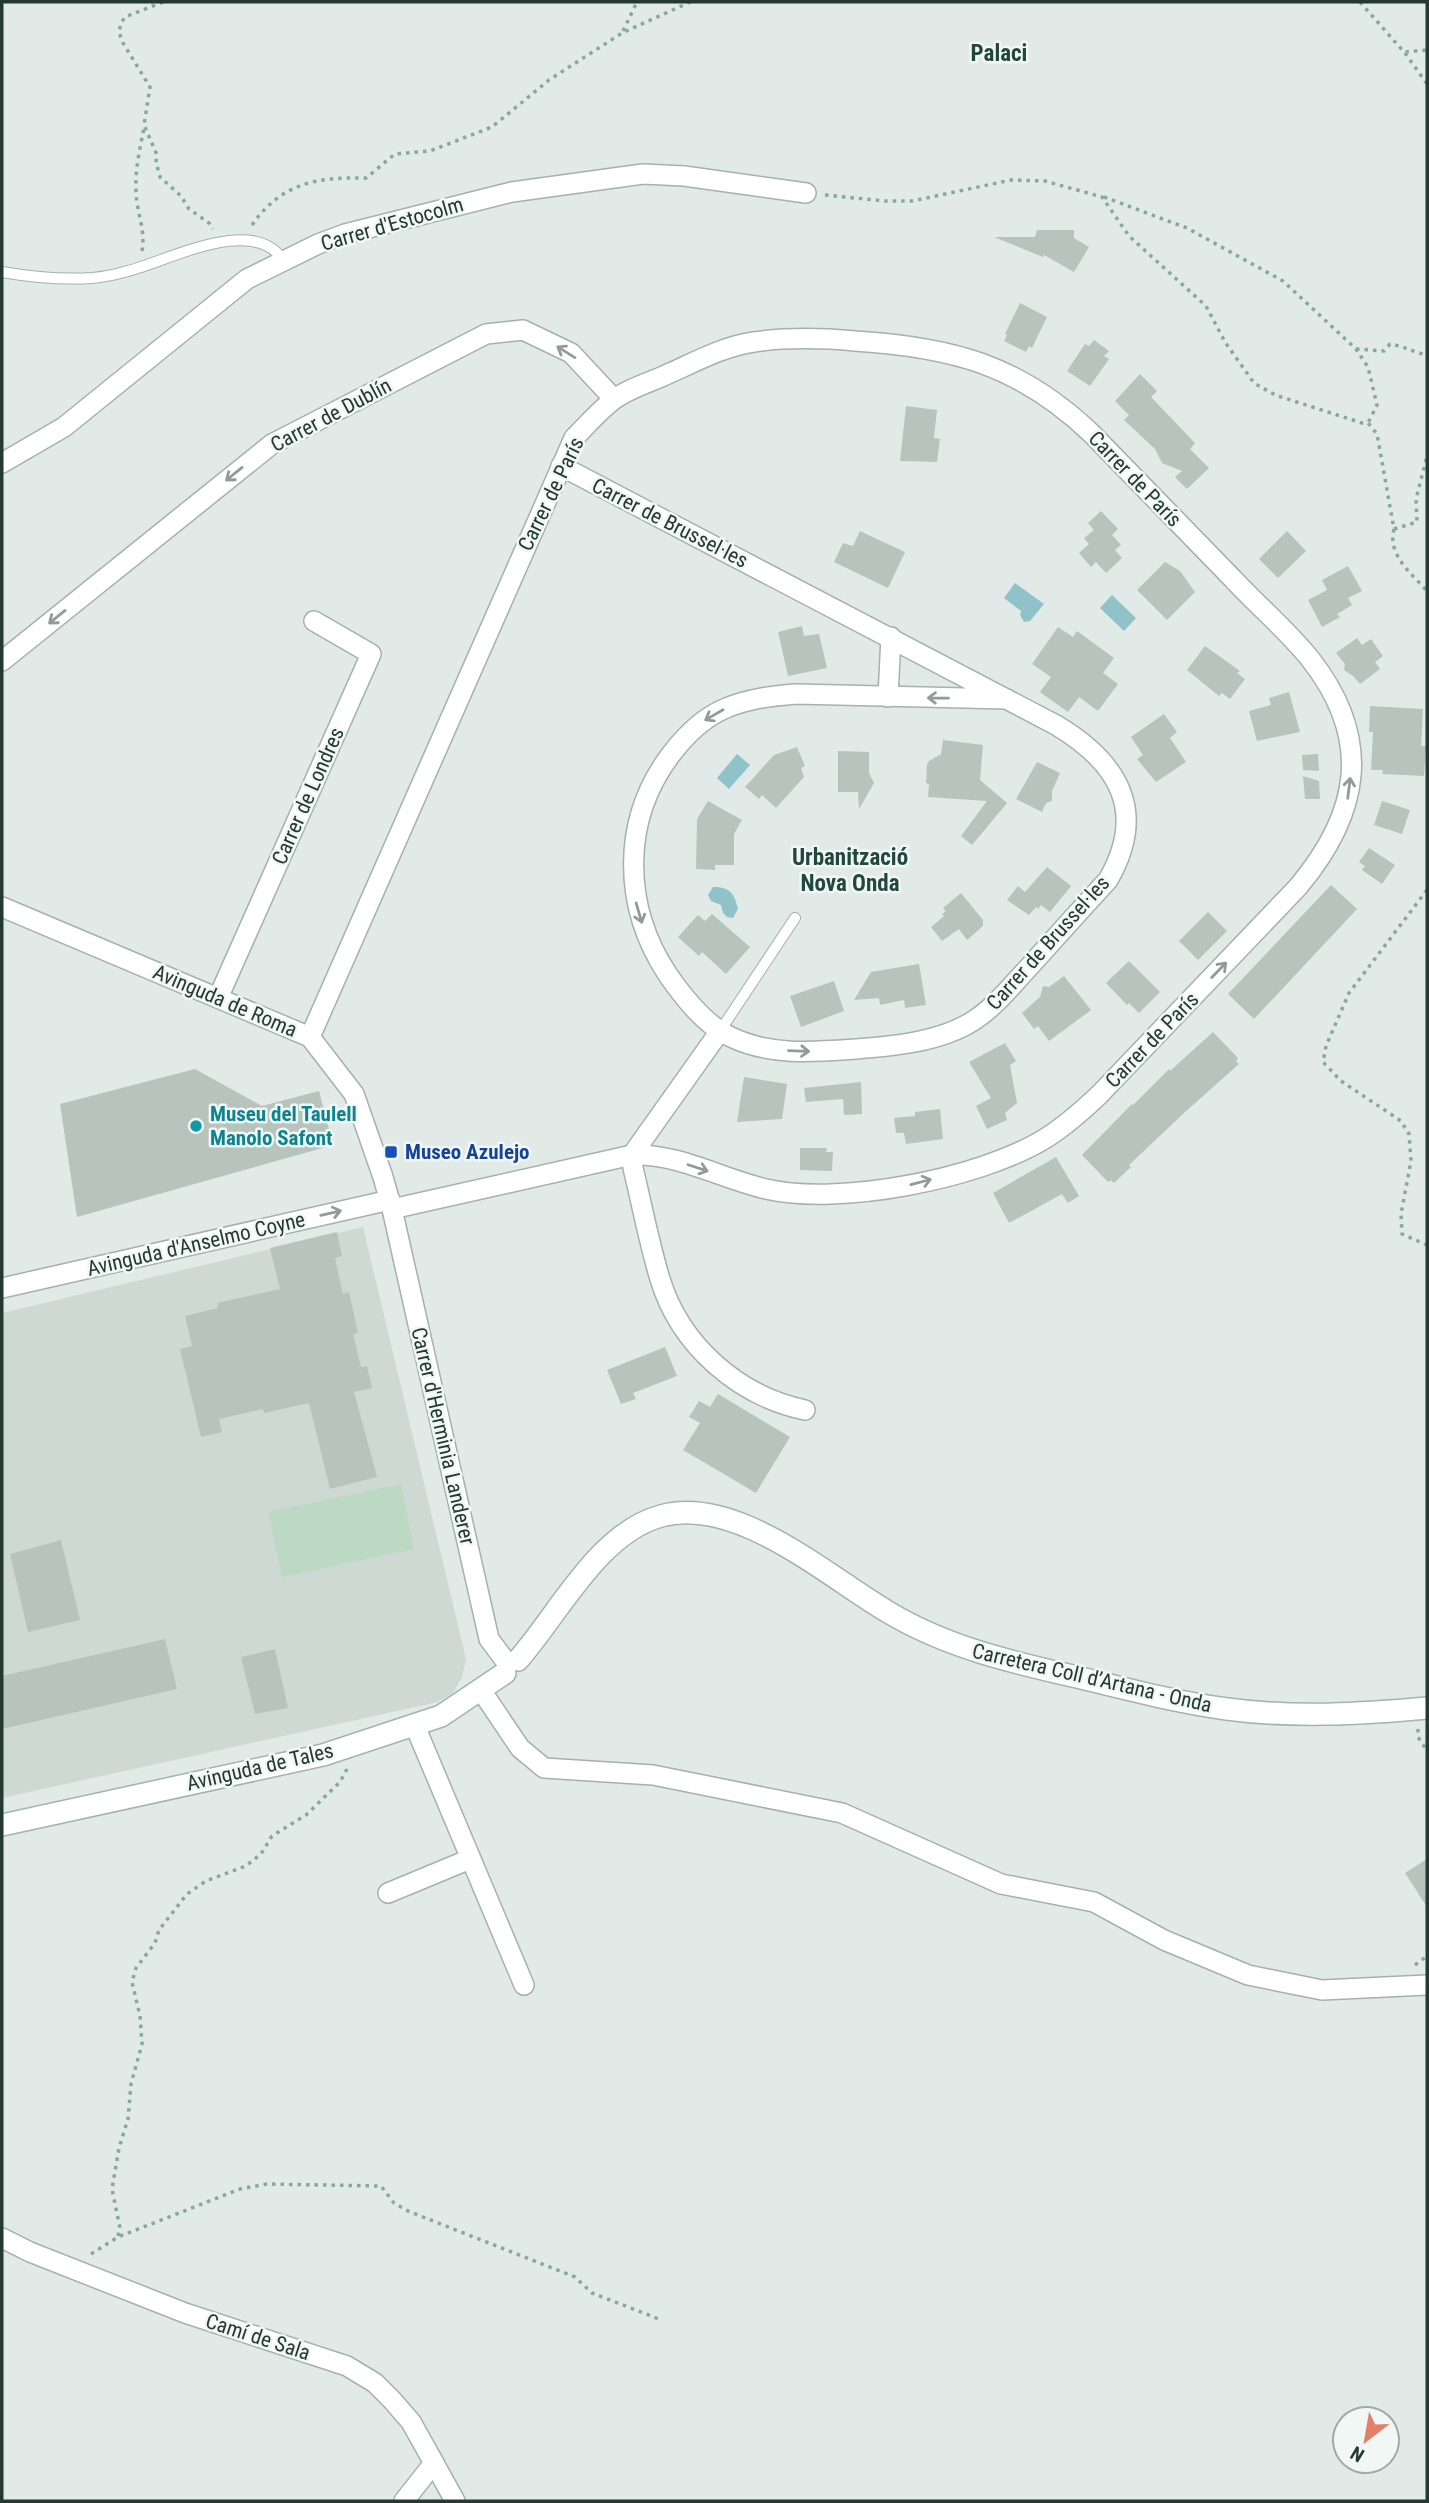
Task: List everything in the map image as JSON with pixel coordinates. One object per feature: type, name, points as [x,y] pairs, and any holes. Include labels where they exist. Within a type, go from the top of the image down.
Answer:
[{"type":"main road","name":"Carretera Coll d’Artana - Onda","points":[[509,1664],[606,1550],[633,1528],[660,1516],[684,1512],[709,1514],[741,1524],[786,1545],[889,1613],[938,1638],[993,1658],[1227,1709],[1347,1714],[1427,1708]]},
{"type":"main road","name":"Avinguda de Tales","points":[[2,1825],[323,1755],[415,1726],[440,1716],[481,1690],[509,1664]]},
{"type":"street","name":"Carrer d'Estocolm","points":[[2,463],[64,427],[232,290],[283,260],[345,234],[446,206],[512,192],[598,179],[661,175],[806,192]]},
{"type":"street","name":"Carrer de Dublín","points":[[2,661],[272,444],[486,334],[523,330],[571,353],[614,399]]},
{"type":"street","name":"Carrer de París","points":[[310,1037],[574,438],[614,399],[719,351],[753,342],[806,338],[906,344],[948,352],[1009,374],[1047,396],[1082,424],[1309,658],[1331,691],[1349,739],[1351,762],[1347,802],[1341,821],[1307,877],[1099,1095],[1041,1141],[983,1166],[908,1185],[865,1192],[799,1193],[766,1189],[660,1156],[632,1154]]},
{"type":"street","name":"Carrer de Brussel·les","points":[[561,466],[891,638],[1006,699],[1071,734],[1098,755],[1120,786],[1127,819],[1118,863],[1108,880],[986,1012],[933,1038],[881,1046],[804,1052],[761,1048],[732,1038],[720,1031],[693,1006],[665,970],[646,935],[638,909],[633,871],[635,836],[655,779],[667,760],[691,731],[723,709],[755,699],[796,694],[1006,699]]},
{"type":"street","name":"Carrer de Londres","points":[[218,998],[371,654],[314,621]]},
{"type":"street","points":[[888,697],[891,638]]},
{"type":"street","name":"Avinguda de Roma","points":[[2,907],[310,1037],[354,1094],[391,1204]]},
{"type":"street","points":[[720,1031],[632,1154],[633,1168],[660,1280],[687,1334],[709,1359],[738,1382],[773,1401],[805,1410]]},
{"type":"street","name":"Avinguda d'Anselmo Coyne","points":[[2,1288],[632,1154]]},
{"type":"street","name":"Carrer d'Herminia Landerer","points":[[391,1204],[489,1639],[509,1664]]},
{"type":"street","points":[[481,1690],[520,1748],[544,1768],[653,1775],[842,1813],[1001,1884],[1094,1902],[1164,1940],[1248,1975],[1322,1990],[1427,1985]]},
{"type":"street","points":[[415,1726],[524,1985]]},
{"type":"street","points":[[388,1893],[470,1859]]},
{"type":"street","name":"Camí de Sala","points":[[2,2238],[185,2312],[347,2367],[375,2383],[411,2422],[455,2501]]},
{"type":"street","points":[[404,2501],[434,2463]]},
{"type":"lane","points":[[2,272],[92,278],[126,272],[173,254],[245,241],[276,249],[283,260]]},
{"type":"lane","points":[[720,1031],[795,918]]},
{"type":"path","points":[[126,272],[140,256],[143,248],[143,228],[136,189],[150,87],[119,32],[125,17],[163,2]]},
{"type":"path","points":[[622,33],[637,2]]},
{"type":"path","points":[[245,241],[255,221],[295,188],[330,177],[366,178],[395,154],[430,151],[492,127],[550,80],[622,33],[690,2]]},
{"type":"path","points":[[1360,2],[1405,53],[1427,84]]},
{"type":"path","points":[[1405,53],[1427,50]]},
{"type":"path","points":[[144,125],[158,155],[156,162],[160,177],[181,196],[189,209],[209,223],[218,244]]},
{"type":"path","points":[[806,192],[885,201],[912,201],[1011,180],[1045,181],[1102,197],[1187,228],[1283,281],[1356,349],[1368,367],[1376,395],[1377,405],[1368,423]]},
{"type":"path","points":[[1102,197],[1129,236],[1206,306],[1225,342],[1254,383],[1275,396],[1368,423]]},
{"type":"path","points":[[1356,349],[1384,351],[1390,344],[1402,346],[1409,352],[1427,355]]},
{"type":"path","points":[[1368,423],[1377,434],[1396,552],[1407,571],[1427,591]]},
{"type":"path","points":[[1394,529],[1417,523],[1416,499],[1427,456]]},
{"type":"path","points":[[1427,890],[1349,993],[1326,1046],[1322,1062],[1341,1082],[1401,1121],[1409,1134],[1411,1161],[1401,1214],[1402,1234],[1427,1245]]},
{"type":"path","points":[[118,2237],[120,2228],[112,2189],[119,2148],[128,2119],[131,2084],[142,2044],[132,1982],[136,1968],[155,1942],[159,1930],[187,1894],[206,1881],[246,1867],[261,1854],[272,1836],[306,1815],[340,1782],[361,1743]]},
{"type":"path","points":[[67,2266],[118,2237],[240,2189],[267,2184],[381,2186],[394,2203],[408,2211],[575,2277],[592,2293],[659,2319]]},
{"type":"shaded area","points":[[363,1227],[466,1659],[462,1677],[453,1693],[438,1702],[2,1798],[2,1313]]},
{"type":"green space","points":[[401,1484],[414,1549],[282,1577],[268,1512]]},
{"type":"water","points":[[1015,583],[1044,604],[1030,621],[1024,622],[1021,611],[1004,598]]},
{"type":"water","points":[[1112,595],[1136,618],[1124,631],[1100,608]]},
{"type":"water","points":[[737,754],[750,765],[729,789],[717,778]]},
{"type":"water","points":[[713,887],[724,888],[733,895],[738,909],[733,918],[723,913],[721,905],[711,901],[708,895]]},
{"type":"building","points":[[1037,230],[1074,230],[1074,238],[1089,247],[1074,272],[1044,255],[1043,257],[994,237],[1035,237]]},
{"type":"building","points":[[1020,303],[1047,317],[1032,348],[1029,346],[1026,352],[1004,341]]},
{"type":"building","points":[[1094,340],[1109,351],[1104,356],[1109,359],[1090,386],[1067,371],[1085,344],[1089,346]]},
{"type":"building","points":[[1140,374],[1157,391],[1151,397],[1195,443],[1190,449],[1209,468],[1187,489],[1175,477],[1182,471],[1162,463],[1155,449],[1124,420],[1129,415],[1115,401]]},
{"type":"building","points":[[906,406],[937,410],[934,438],[940,439],[937,462],[900,461]]},
{"type":"building","points":[[1101,511],[1118,529],[1112,535],[1121,545],[1115,550],[1122,558],[1106,573],[1096,562],[1091,567],[1079,553],[1089,544],[1084,538],[1094,530],[1088,523]]},
{"type":"building","points":[[860,531],[905,552],[888,588],[834,562],[843,543],[853,546]]},
{"type":"building","points":[[1287,531],[1306,551],[1278,578],[1259,559]]},
{"type":"building","points":[[1165,562],[1180,571],[1195,592],[1167,620],[1137,590]]},
{"type":"building","points":[[1348,566],[1362,591],[1348,598],[1352,605],[1337,614],[1340,617],[1322,627],[1308,600],[1327,590],[1322,580]]},
{"type":"building","points":[[802,626],[804,636],[819,634],[827,668],[788,676],[778,632]]},
{"type":"building","points":[[1058,627],[1073,637],[1077,631],[1114,658],[1103,673],[1118,684],[1098,711],[1079,697],[1068,712],[1040,692],[1051,677],[1032,664]]},
{"type":"building","points":[[1357,638],[1362,645],[1371,639],[1383,656],[1375,662],[1380,669],[1360,684],[1344,670],[1345,664],[1336,653]]},
{"type":"building","points":[[1205,646],[1240,671],[1237,673],[1245,679],[1230,699],[1222,693],[1219,696],[1187,670]]},
{"type":"building","points":[[1289,692],[1300,732],[1257,741],[1249,711],[1271,705],[1269,698]]},
{"type":"building","points":[[1370,706],[1423,709],[1421,746],[1426,746],[1424,776],[1382,774],[1383,770],[1371,770],[1373,732],[1369,732]]},
{"type":"building","points":[[1164,714],[1177,732],[1170,738],[1186,762],[1156,782],[1137,759],[1143,755],[1131,737]]},
{"type":"building","points":[[943,740],[983,745],[980,780],[1007,803],[972,845],[961,836],[987,801],[928,797],[927,765],[941,754]]},
{"type":"building","points":[[797,747],[805,766],[801,768],[804,777],[776,808],[762,795],[759,799],[745,787],[774,755]]},
{"type":"building","points":[[838,751],[869,752],[869,773],[874,783],[859,809],[858,792],[838,792]]},
{"type":"building","points":[[1318,754],[1319,771],[1303,770],[1302,755]]},
{"type":"building","points":[[1037,762],[1060,773],[1052,791],[1052,801],[1046,803],[1042,812],[1016,799]]},
{"type":"building","points":[[1303,776],[1319,781],[1320,799],[1305,799]]},
{"type":"building","points":[[708,801],[742,820],[734,834],[734,865],[715,865],[715,870],[696,869],[697,819]]},
{"type":"building","points":[[1382,801],[1410,810],[1402,834],[1374,825]]},
{"type":"building","points":[[1369,848],[1395,865],[1382,884],[1362,870],[1365,866],[1359,862]]},
{"type":"building","points":[[1047,867],[1071,886],[1050,912],[1041,905],[1029,915],[1007,900],[1018,886],[1025,892]]},
{"type":"building","points":[[1331,885],[1357,909],[1254,1019],[1228,994]]},
{"type":"building","points":[[961,893],[983,920],[983,926],[967,940],[959,929],[942,941],[931,927],[944,916],[942,914],[946,911],[943,908]]},
{"type":"building","points":[[1208,912],[1227,931],[1198,960],[1179,941]]},
{"type":"building","points":[[712,914],[750,947],[726,974],[702,952],[699,956],[678,937],[698,915],[705,921]]},
{"type":"building","points":[[1129,961],[1160,992],[1139,1013],[1129,1003],[1127,1005],[1106,983]]},
{"type":"building","points":[[919,964],[926,1005],[905,1008],[904,1000],[880,1005],[879,998],[854,1000],[871,972]]},
{"type":"building","points":[[1064,976],[1091,1010],[1049,1041],[1038,1026],[1034,1029],[1022,1013],[1040,997],[1043,986],[1049,987]]},
{"type":"building","points":[[834,981],[844,1011],[801,1027],[790,996]]},
{"type":"building","points":[[1213,1032],[1238,1058],[1236,1061],[1239,1064],[1129,1165],[1131,1167],[1114,1183],[1111,1180],[1108,1182],[1082,1155],[1169,1069],[1170,1071]]},
{"type":"building","points":[[1005,1043],[1016,1061],[1010,1065],[1017,1103],[1005,1113],[1007,1120],[987,1129],[976,1106],[991,1098],[969,1062]]},
{"type":"building","name":"Museu del Taulell Manolo Safont","points":[[195,1069],[262,1106],[319,1091],[333,1145],[77,1217],[60,1104]]},
{"type":"building","points":[[744,1077],[787,1084],[782,1119],[737,1122]]},
{"type":"building","points":[[861,1082],[862,1114],[844,1115],[843,1099],[806,1102],[804,1088]]},
{"type":"building","points":[[940,1109],[943,1139],[906,1144],[904,1133],[896,1133],[894,1118]]},
{"type":"building","points":[[800,1148],[827,1148],[826,1152],[833,1152],[832,1171],[800,1170]]},
{"type":"building","points":[[1056,1157],[1079,1196],[1068,1203],[1062,1194],[1009,1223],[993,1193]]},
{"type":"building","points":[[337,1232],[342,1256],[335,1258],[343,1294],[349,1292],[358,1333],[353,1334],[361,1367],[367,1366],[372,1388],[354,1392],[377,1477],[330,1489],[309,1403],[264,1413],[263,1409],[219,1419],[222,1432],[201,1437],[180,1349],[192,1346],[185,1316],[218,1308],[217,1303],[280,1289],[270,1248]]},
{"type":"building","points":[[665,1347],[677,1376],[633,1393],[636,1399],[621,1404],[607,1370]]},
{"type":"building","points":[[718,1394],[790,1437],[756,1493],[683,1450],[700,1423],[689,1417],[699,1401],[710,1407]]},
{"type":"building","points":[[61,1540],[80,1620],[28,1632],[10,1554]]},
{"type":"building","points":[[165,1639],[177,1689],[2,1729],[2,1676]]},
{"type":"building","points":[[275,1649],[288,1708],[255,1714],[241,1657]]},
{"type":"building","points":[[1427,1859],[1427,1907],[1405,1873]]},
{"type":"place","name":"Museu del Taulell Manolo Safont","points":[[196,1126]]},
{"type":"place","name":"Museo Azulejo","points":[[391,1152]]},
{"type":"district","name":"Palaci","points":[[999,53]]},
{"type":"district","name":"Urbanització Nova Onda","points":[[850,870]]}]
